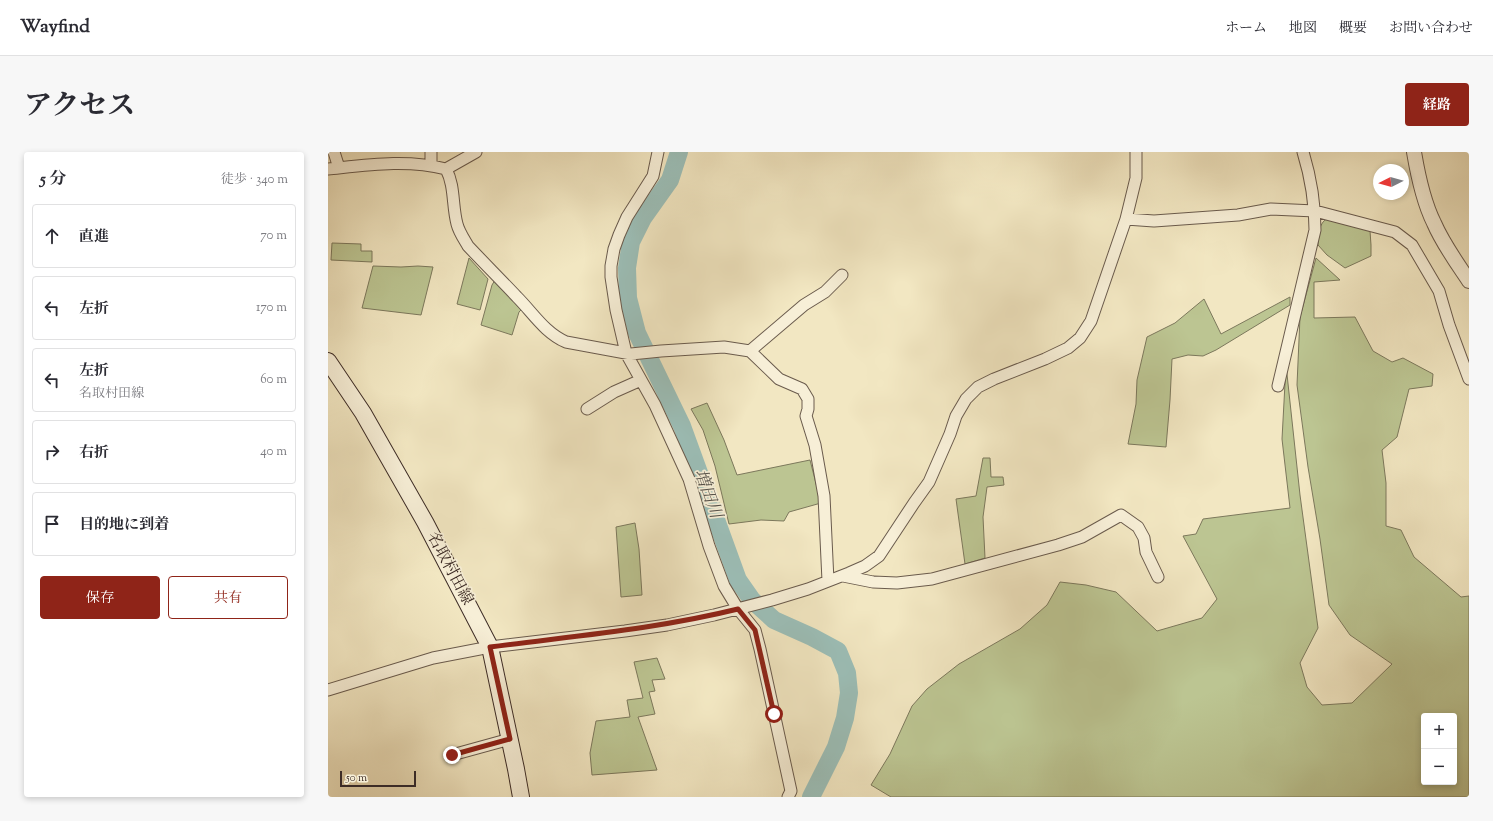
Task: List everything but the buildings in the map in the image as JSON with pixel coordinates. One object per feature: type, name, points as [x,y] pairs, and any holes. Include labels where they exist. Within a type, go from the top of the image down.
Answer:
[{"type":"main road","name":"名取村田線","points":[[328,361],[363,412],[425,522],[490,647],[521,797]]},
{"type":"street","points":[[334,152],[333,168],[382,164],[423,164],[446,169],[476,152]]},
{"type":"street","points":[[431,152],[431,165]]},
{"type":"street","points":[[658,152],[653,176],[627,217],[618,235],[612,258],[612,290],[628,353],[673,442],[689,479],[724,586],[741,608],[755,630],[791,792],[788,797]]},
{"type":"street","points":[[328,690],[433,658],[490,647],[660,626],[741,608],[772,600],[843,576],[865,566],[879,556],[929,482],[950,434],[956,416],[966,399],[978,387],[989,381],[1057,354],[1068,348],[1080,338],[1091,320],[1126,219],[1136,178],[1136,152]]},
{"type":"street","points":[[1278,386],[1315,230],[1315,211],[1310,176],[1302,152]]},
{"type":"street","points":[[1414,152],[1416,169],[1426,206],[1434,223],[1469,281]]},
{"type":"street","points":[[446,169],[452,182],[457,223],[465,241],[549,332],[558,338],[566,342],[628,353],[724,347],[750,351],[778,379],[802,389],[808,399],[806,416],[815,445],[824,496],[828,581]]},
{"type":"street","points":[[1126,219],[1154,221],[1238,215],[1271,209],[1315,211],[1395,232],[1412,245],[1439,291],[1449,325],[1469,379]]},
{"type":"street","points":[[750,351],[804,306],[825,292],[842,275]]},
{"type":"street","points":[[587,409],[614,392],[641,380]]},
{"type":"street","points":[[843,576],[873,582],[897,583],[932,579],[1058,545],[1082,537],[1121,515],[1138,527],[1144,538],[1146,552],[1158,577]]},
{"type":"street","points":[[452,755],[510,739]]},
{"type":"green space","points":[[1328,218],[1370,231],[1371,256],[1345,268],[1327,255],[1318,245],[1322,223]]},
{"type":"green space","points":[[332,243],[361,244],[361,251],[372,251],[372,262],[331,260]]},
{"type":"green space","points":[[469,258],[488,279],[480,310],[457,304]]},
{"type":"green space","points":[[1316,258],[1340,280],[1314,282],[1314,318],[1355,317],[1373,351],[1392,362],[1403,358],[1433,374],[1432,386],[1409,389],[1397,437],[1382,450],[1386,483],[1386,526],[1401,530],[1414,557],[1461,597],[1469,596],[1469,797],[891,797],[871,785],[890,754],[912,706],[927,689],[959,664],[1020,629],[1047,605],[1060,582],[1086,585],[1116,592],[1157,631],[1202,618],[1217,599],[1183,536],[1196,534],[1203,519],[1290,508],[1282,439],[1286,365],[1300,495],[1318,628],[1300,663],[1307,687],[1322,705],[1352,703],[1392,664],[1350,635],[1329,605],[1297,385],[1300,317]]},
{"type":"green space","points":[[373,266],[433,267],[421,315],[362,308]]},
{"type":"green space","points":[[495,280],[521,310],[519,312],[512,335],[481,325],[492,285]]},
{"type":"green space","points":[[1290,297],[1290,305],[1216,350],[1203,356],[1188,355],[1172,359],[1166,447],[1128,444],[1136,404],[1137,380],[1147,337],[1175,323],[1204,299],[1221,334]]},
{"type":"green space","points":[[707,403],[724,440],[737,475],[810,460],[821,503],[789,512],[784,521],[761,520],[729,524],[715,466],[703,430],[691,409]]},
{"type":"green space","points":[[983,458],[990,458],[991,477],[1003,477],[1004,485],[987,487],[983,517],[985,558],[965,564],[956,499],[976,496]]},
{"type":"green space","points":[[635,523],[639,549],[642,595],[621,597],[616,527]]},
{"type":"green space","points":[[657,658],[665,679],[652,680],[655,691],[649,692],[655,714],[638,717],[657,770],[592,775],[590,753],[596,721],[630,717],[627,700],[643,698],[634,662]]},
{"type":"waterway","name":"増田川","points":[[679,152],[670,180],[643,218],[631,242],[627,268],[628,298],[637,333],[682,426],[738,580],[752,600],[774,620],[812,637],[838,651],[847,673],[849,693],[845,718],[836,747],[811,797]]},
{"type":"route","points":[[452,755],[510,739],[490,647],[667,625],[738,609],[755,630],[774,714]]}]
